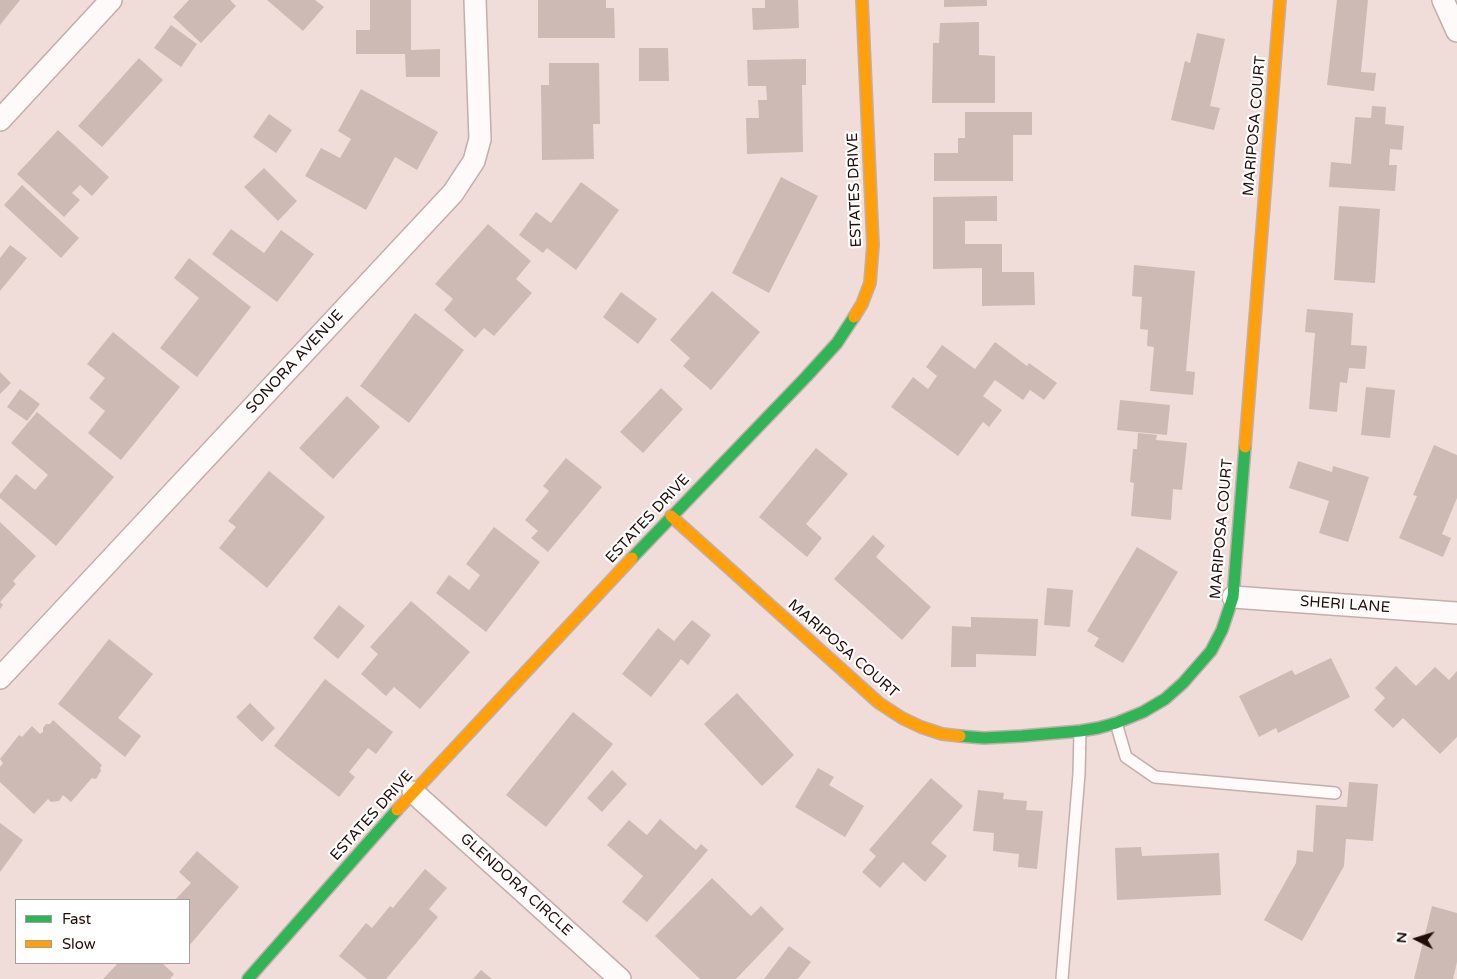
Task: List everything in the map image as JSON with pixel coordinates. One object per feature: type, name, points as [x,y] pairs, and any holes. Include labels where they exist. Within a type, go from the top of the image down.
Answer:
[{"type":"street","points":[[0,120],[110,0]]},
{"type":"street","name":"SONORA AVENUE","points":[[0,678],[453,193],[474,161],[480,139],[475,0]]},
{"type":"street","name":"ESTATES DRIVE","points":[[248,979],[412,792],[670,516],[837,343],[862,304],[870,283],[873,245],[862,0]]},
{"type":"street","name":"MARIPOSA COURT","points":[[670,516],[879,703],[902,718],[921,727],[942,734],[984,738],[1080,731],[1116,723],[1143,712],[1165,699],[1183,683],[1211,651],[1222,630],[1233,597],[1280,0]]},
{"type":"street","points":[[1443,0],[1457,31]]},
{"type":"street","name":"SHERI LANE","points":[[1233,597],[1457,613]]},
{"type":"street","name":"GLENDORA CIRCLE","points":[[412,792],[620,979]]},
{"type":"lane","points":[[1116,723],[1126,757],[1155,777],[1335,793]]},
{"type":"lane","points":[[1062,979],[1079,774],[1080,731]]},
{"type":"building","points":[[0,0],[20,0],[0,25]]},
{"type":"building","points":[[189,0],[230,0],[236,6],[201,43],[173,17]]},
{"type":"building","points":[[267,0],[315,0],[324,7],[303,31]]},
{"type":"building","points":[[370,0],[411,0],[411,50],[440,49],[440,77],[406,77],[405,54],[356,54],[356,30],[370,30]]},
{"type":"building","points":[[538,0],[606,0],[606,8],[614,8],[615,38],[538,38]]},
{"type":"building","points":[[765,0],[798,0],[799,28],[753,30],[752,8],[765,8]]},
{"type":"building","points":[[944,0],[987,0],[987,6],[944,7]]},
{"type":"building","points":[[1337,0],[1368,0],[1361,72],[1376,73],[1374,91],[1327,85]]},
{"type":"building","points":[[979,22],[979,55],[995,56],[995,103],[932,103],[933,43],[939,43],[940,23]]},
{"type":"building","points":[[171,25],[197,44],[181,67],[154,48]]},
{"type":"building","points":[[1197,33],[1225,39],[1210,106],[1220,108],[1214,130],[1171,120],[1185,61],[1190,63]]},
{"type":"building","points":[[639,48],[668,48],[669,81],[639,81]]},
{"type":"building","points":[[139,58],[163,80],[102,147],[78,126]]},
{"type":"building","points":[[806,59],[806,85],[802,85],[803,152],[747,154],[746,118],[759,118],[758,100],[767,100],[766,86],[748,86],[747,60]]},
{"type":"building","points":[[549,63],[599,63],[600,124],[593,124],[594,159],[542,160],[541,85],[549,85]]},
{"type":"building","points":[[361,89],[438,132],[417,170],[395,157],[366,210],[305,176],[321,148],[340,158],[351,139],[338,131]]},
{"type":"building","points":[[1372,106],[1386,107],[1385,124],[1404,126],[1402,150],[1390,149],[1389,165],[1397,165],[1395,191],[1329,187],[1331,162],[1351,164],[1355,117],[1371,118]]},
{"type":"building","points":[[965,112],[1032,112],[1032,135],[1013,135],[1013,181],[934,181],[934,153],[958,153],[958,138],[965,138]]},
{"type":"building","points":[[269,114],[292,130],[276,153],[253,137]]},
{"type":"building","points":[[58,130],[109,177],[92,196],[80,185],[72,193],[80,200],[64,217],[17,174]]},
{"type":"building","points":[[264,168],[297,201],[278,221],[244,187]]},
{"type":"building","points":[[781,177],[818,196],[769,293],[732,273]]},
{"type":"building","points":[[581,182],[619,210],[576,270],[547,248],[543,253],[519,235],[536,212],[551,223]]},
{"type":"building","points":[[22,185],[79,238],[61,258],[4,205]]},
{"type":"building","points":[[997,196],[997,221],[965,221],[965,244],[1002,244],[1002,272],[1034,272],[1035,305],[982,306],[982,268],[933,269],[933,197]]},
{"type":"building","points":[[1339,206],[1380,209],[1375,283],[1334,280]]},
{"type":"building","points":[[488,224],[531,261],[516,279],[532,293],[494,336],[484,328],[475,338],[444,310],[453,299],[435,284]]},
{"type":"building","points":[[231,229],[264,253],[281,230],[314,254],[277,302],[212,254]]},
{"type":"building","points":[[10,245],[27,258],[0,291],[0,258]]},
{"type":"building","points":[[189,258],[251,307],[197,377],[160,348],[199,298],[174,278]]},
{"type":"building","points":[[1134,265],[1195,271],[1186,371],[1195,372],[1193,395],[1150,391],[1154,347],[1147,346],[1148,330],[1140,329],[1142,297],[1132,296]]},
{"type":"building","points":[[712,291],[760,332],[711,390],[683,366],[690,358],[670,340]]},
{"type":"building","points":[[621,292],[657,319],[638,344],[603,317]]},
{"type":"building","points":[[1307,309],[1353,313],[1351,345],[1367,346],[1365,369],[1349,368],[1347,383],[1340,382],[1337,412],[1309,409],[1315,333],[1305,332]]},
{"type":"building","points":[[415,313],[464,350],[409,423],[360,386]]},
{"type":"building","points":[[113,332],[180,387],[121,460],[88,433],[105,411],[89,398],[105,378],[87,364]]},
{"type":"building","points":[[995,342],[1027,366],[1029,363],[1057,383],[1044,400],[1030,390],[1023,400],[995,380],[983,396],[1002,410],[989,427],[983,422],[958,456],[891,407],[913,377],[928,389],[937,376],[926,367],[942,345],[975,369]]},
{"type":"building","points":[[0,372],[11,383],[0,394]]},
{"type":"building","points":[[1366,387],[1395,390],[1390,438],[1361,435]]},
{"type":"building","points":[[661,388],[683,409],[643,453],[620,432]]},
{"type":"building","points":[[20,389],[40,404],[27,421],[7,407]]},
{"type":"building","points":[[347,396],[380,427],[333,479],[299,448]]},
{"type":"building","points":[[1120,400],[1170,405],[1167,435],[1117,430]]},
{"type":"building","points":[[37,412],[114,477],[56,546],[0,498],[0,494],[16,474],[35,490],[48,475],[11,443]]},
{"type":"building","points":[[1138,433],[1157,435],[1156,440],[1187,443],[1182,490],[1173,489],[1171,520],[1131,516],[1134,483],[1130,482],[1133,449],[1137,449]]},
{"type":"building","points":[[1434,445],[1457,455],[1457,498],[1442,534],[1451,538],[1443,557],[1399,538],[1417,496],[1413,495]]},
{"type":"building","points":[[816,448],[848,474],[806,524],[822,538],[807,557],[759,517]]},
{"type":"building","points":[[566,458],[602,487],[548,552],[531,538],[538,531],[525,520],[549,491],[543,486]]},
{"type":"building","points":[[1298,461],[1332,472],[1333,466],[1369,477],[1348,542],[1319,533],[1329,501],[1289,488]]},
{"type":"building","points":[[269,471],[325,517],[267,588],[219,548],[236,527],[228,521]]},
{"type":"building","points":[[0,522],[36,556],[13,581],[16,584],[0,602]]},
{"type":"building","points":[[494,527],[540,562],[486,632],[436,593],[449,575],[469,590],[480,575],[466,564]]},
{"type":"building","points":[[873,535],[885,546],[876,557],[931,607],[902,640],[834,579]]},
{"type":"building","points":[[1137,547],[1178,572],[1123,663],[1094,646],[1099,638],[1087,631]]},
{"type":"building","points":[[1047,588],[1073,590],[1070,627],[1044,625]]},
{"type":"building","points":[[411,601],[470,652],[420,709],[394,687],[386,696],[361,674],[378,654],[370,647]]},
{"type":"building","points":[[339,605],[365,626],[338,659],[313,638]]},
{"type":"building","points":[[971,617],[1038,619],[1036,656],[976,654],[976,667],[951,667],[952,626],[971,627]]},
{"type":"building","points":[[692,620],[711,635],[688,665],[681,659],[651,697],[622,674],[658,628],[674,641]]},
{"type":"building","points":[[109,639],[153,674],[118,718],[141,736],[125,757],[58,704]]},
{"type":"building","points":[[1331,658],[1350,697],[1278,733],[1276,728],[1259,737],[1239,696],[1292,670],[1295,675]]},
{"type":"building","points":[[1396,666],[1416,686],[1435,667],[1449,680],[1457,671],[1457,737],[1440,754],[1403,718],[1393,728],[1374,710],[1385,698],[1375,688]]},
{"type":"building","points":[[325,679],[393,732],[376,754],[368,748],[349,772],[355,777],[339,797],[274,746]]},
{"type":"building","points":[[737,693],[794,755],[762,786],[704,724]]},
{"type":"building","points":[[250,703],[275,728],[262,742],[236,717]]},
{"type":"building","points":[[573,712],[613,744],[546,827],[506,795]]},
{"type":"building","points":[[53,720],[102,765],[101,771],[96,779],[92,778],[71,802],[63,795],[59,801],[51,802],[48,799],[34,814],[0,782],[0,767],[3,763],[0,759],[19,735],[22,737],[32,726],[40,734],[43,732],[46,724],[50,724]]},
{"type":"building","points":[[818,768],[834,777],[829,785],[864,806],[845,837],[795,807]]},
{"type":"building","points":[[612,770],[627,784],[602,812],[587,798]]},
{"type":"building","points":[[931,778],[963,806],[931,843],[947,856],[925,882],[903,862],[880,888],[862,872],[876,856],[869,850]]},
{"type":"building","points":[[1349,782],[1378,784],[1373,841],[1346,839],[1344,866],[1302,941],[1264,920],[1296,863],[1297,850],[1313,852],[1316,805],[1347,807]]},
{"type":"building","points":[[978,790],[1004,793],[1003,799],[1027,801],[1026,810],[1043,811],[1037,869],[1018,867],[1019,854],[993,851],[994,833],[973,831]]},
{"type":"building","points":[[660,819],[696,850],[701,844],[708,850],[647,922],[622,902],[643,876],[607,845],[629,820],[647,835]]},
{"type":"building","points":[[0,823],[23,840],[0,872]]},
{"type":"building","points":[[1141,847],[1142,856],[1219,853],[1221,895],[1117,900],[1115,848]]},
{"type":"building","points":[[197,851],[239,887],[190,945],[190,899],[176,899],[191,883],[179,872]]},
{"type":"building","points":[[425,869],[447,888],[429,909],[438,917],[386,979],[367,979],[339,956],[366,923],[372,928],[390,906],[393,908]]},
{"type":"building","points":[[712,878],[751,916],[761,906],[784,929],[736,979],[700,979],[655,936]]},
{"type":"building","points":[[1432,906],[1457,913],[1457,962],[1453,979],[1414,979]]},
{"type":"building","points":[[789,946],[811,962],[798,979],[764,979]]},
{"type":"building","points":[[117,964],[163,964],[174,974],[170,979],[103,979]]},
{"type":"building","points":[[481,970],[492,979],[473,979]]},
{"type":"traffic: fast","points":[[632,558],[806,377],[837,343],[854,317]]},
{"type":"traffic: fast","points":[[960,736],[984,738],[1022,736],[1098,728],[1143,712],[1165,699],[1183,683],[1211,651],[1222,630],[1233,597],[1245,447]]},
{"type":"traffic: fast","points":[[248,979],[397,810]]},
{"type":"traffic: slow","points":[[854,317],[862,304],[870,283],[873,245],[862,0]]},
{"type":"traffic: slow","points":[[1245,447],[1280,0]]},
{"type":"traffic: slow","points":[[671,516],[879,703],[902,718],[921,727],[942,734],[960,736]]},
{"type":"traffic: slow","points":[[397,810],[632,558]]}]
